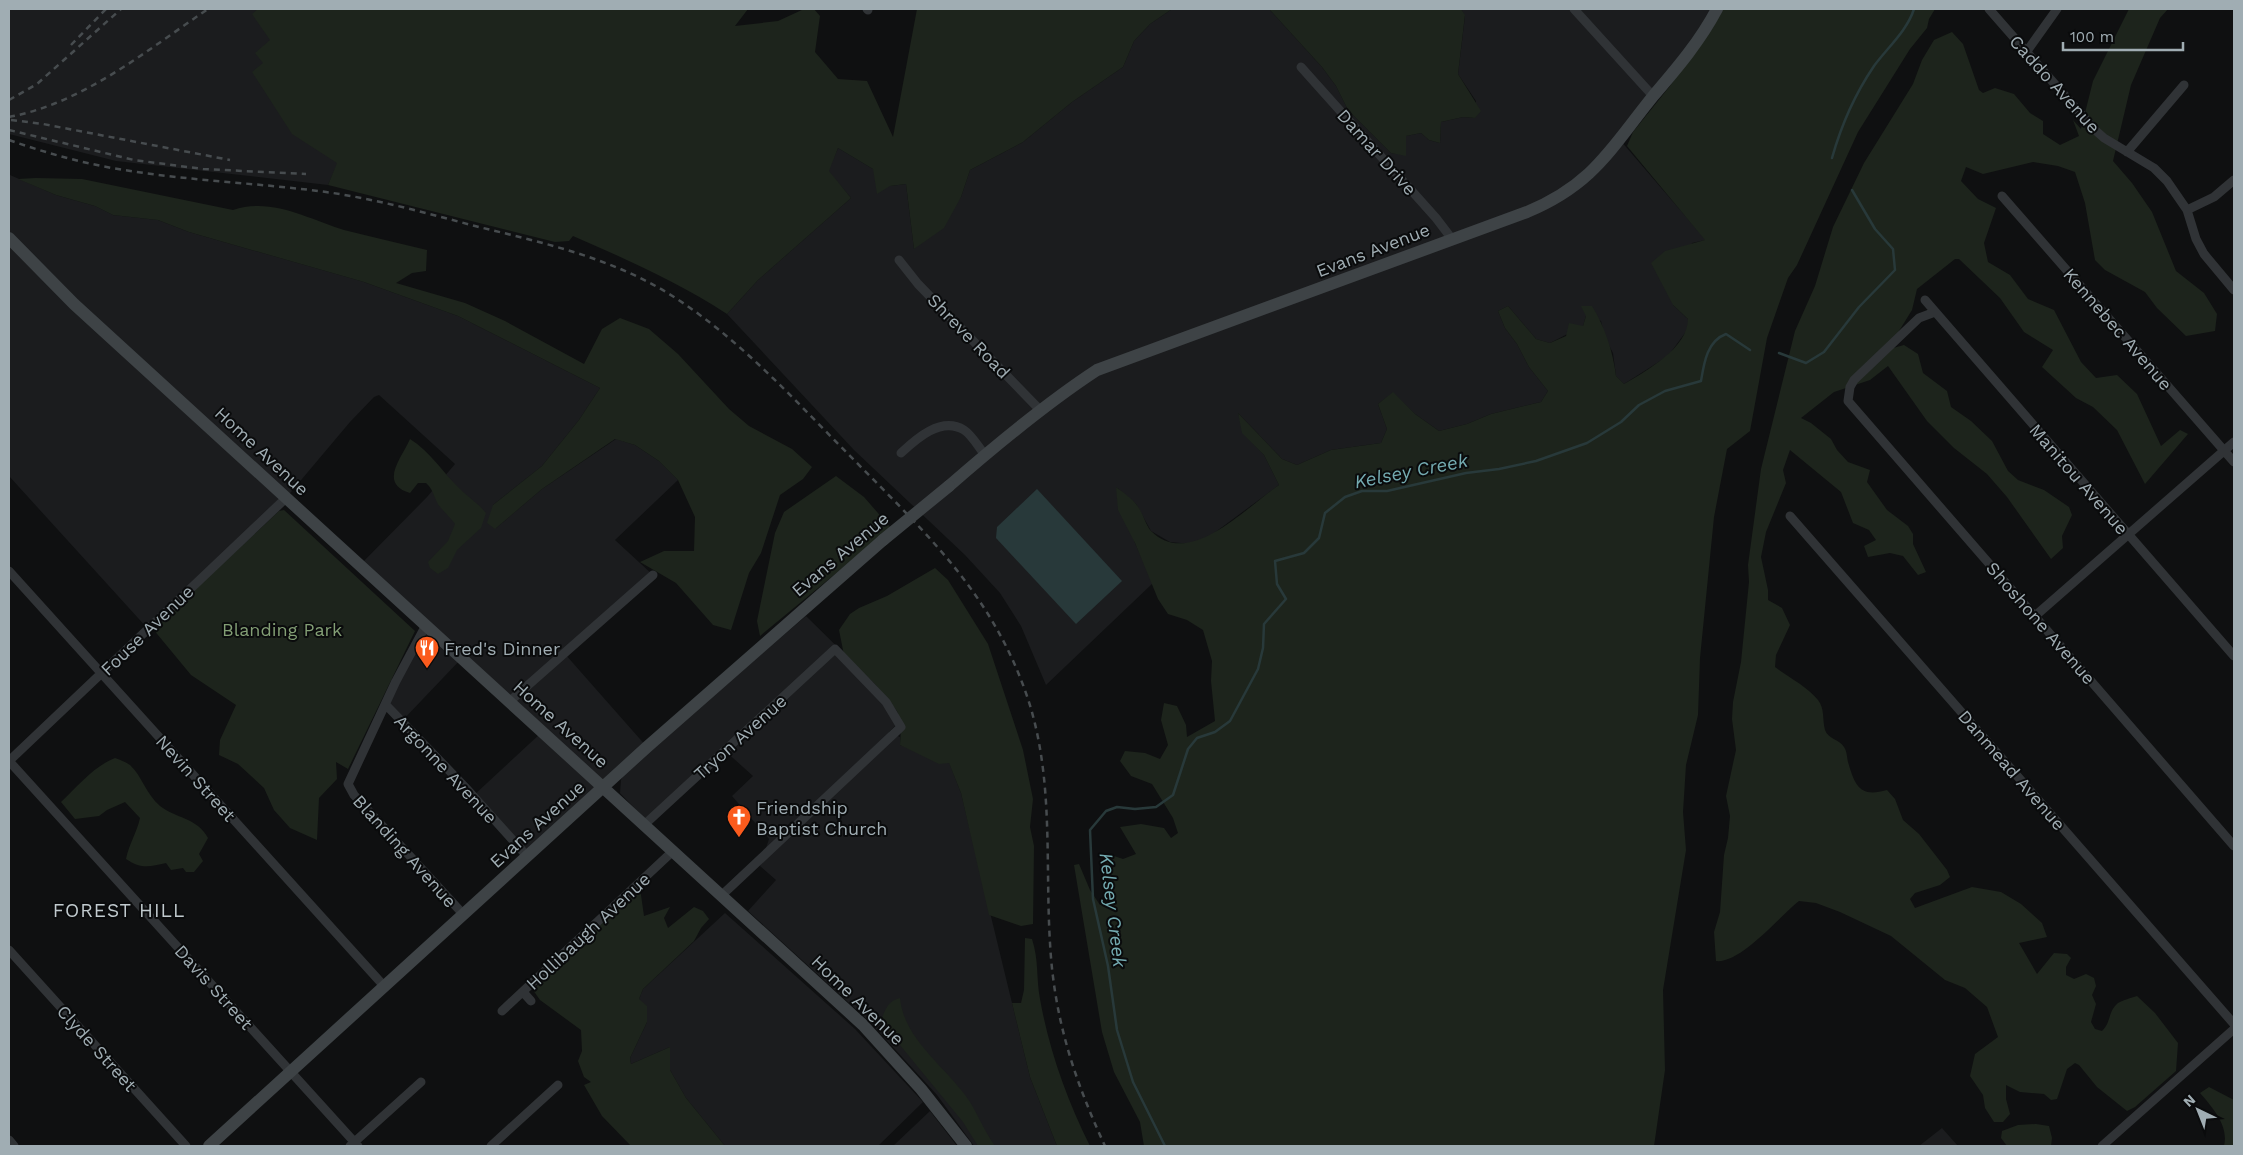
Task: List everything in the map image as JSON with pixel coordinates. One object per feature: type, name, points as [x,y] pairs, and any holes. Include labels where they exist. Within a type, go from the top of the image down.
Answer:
[{"type":"street","points":[[1574,9],[1653,96]]},
{"type":"street","name":"Evans Avenue","points":[[208,1146],[526,856],[841,575],[985,455],[1041,412],[1097,370],[1540,207],[1578,185],[1613,149],[1653,96],[1693,49],[1718,9]]},
{"type":"street","name":"Caddo Avenue","points":[[1989,9],[2095,130],[2104,138],[2154,168],[2171,186],[2187,210],[2196,239],[2204,254],[2234,290]]},
{"type":"street","points":[[2027,51],[2057,9]]},
{"type":"street","name":"Damar Drive","points":[[1301,67],[1436,218],[1452,239]]},
{"type":"street","points":[[2127,152],[2184,85]]},
{"type":"street","points":[[2187,210],[2214,197],[2234,180]]},
{"type":"street","name":"Kennebec Avenue","points":[[2002,196],[2234,462]]},
{"type":"street","name":"Home Avenue","points":[[9,238],[74,304],[510,700],[871,1034],[933,1103],[966,1146]]},
{"type":"street","name":"Shreve Road","points":[[898,260],[918,284],[1041,412]]},
{"type":"street","name":"Manitou Avenue","points":[[1925,300],[2234,656]]},
{"type":"street","name":"Shoshone Avenue","points":[[1935,312],[1919,318],[1854,380],[1850,387],[1848,401],[2234,846]]},
{"type":"street","points":[[901,453],[917,437],[935,429],[950,426],[964,430],[985,455]]},
{"type":"street","points":[[2035,616],[2234,442]]},
{"type":"street","name":"Fouse Avenue","points":[[9,761],[286,498]]},
{"type":"street","name":"Danmead Avenue","points":[[1790,516],[2234,1024]]},
{"type":"street","name":"Nevin Street","points":[[9,571],[384,986]]},
{"type":"street","points":[[510,700],[653,575]]},
{"type":"street","name":"Blanding Avenue","points":[[426,625],[412,649],[348,784],[350,790],[463,914]]},
{"type":"street","name":"Tryon Avenue","points":[[644,825],[835,649],[886,702],[901,727],[722,895]]},
{"type":"street","name":"Argonne Avenue","points":[[386,705],[458,780],[526,856]]},
{"type":"street","name":"Davis Street","points":[[9,761],[291,1071],[354,1145]]},
{"type":"street","name":"Hollibaugh Avenue","points":[[502,1011],[673,851]]},
{"type":"street","name":"Clyde Street","points":[[9,950],[186,1146]]},
{"type":"street","points":[[523,992],[531,1001]]},
{"type":"street","points":[[2102,1146],[2234,1029]]},
{"type":"street","points":[[354,1145],[421,1082]]},
{"type":"street","points":[[492,1146],[558,1086]]},
{"type":"street","points":[[9,1140],[14,1146]]},
{"type":"shaded area","points":[[9,9],[428,9],[355,125],[328,185],[116,161],[9,134]]},
{"type":"shaded area","points":[[1172,9],[1269,9],[1322,67],[1336,86],[1348,110],[1391,153],[1406,155],[1406,136],[1421,133],[1429,140],[1440,143],[1441,122],[1463,117],[1475,118],[1476,101],[1458,74],[1465,16],[1461,9],[1717,9],[1620,140],[1706,240],[1692,243],[1673,305],[1688,319],[1688,329],[1668,356],[1624,384],[1616,376],[1613,353],[1605,338],[1601,321],[1586,316],[1583,326],[1550,343],[1536,339],[1508,306],[1498,311],[1505,328],[1517,344],[1529,367],[1548,391],[1541,402],[1491,414],[1467,424],[1439,431],[1415,414],[1393,393],[1378,404],[1387,429],[1381,443],[1331,450],[1297,465],[1282,459],[1238,413],[1244,434],[1264,455],[1279,485],[1206,539],[1191,544],[1170,542],[1151,531],[1136,504],[1116,487],[1135,543],[1153,583],[1046,685],[1021,626],[1000,593],[965,555],[854,450],[727,314],[758,280],[851,198],[828,171],[838,148],[873,169],[890,186],[906,184],[914,249],[961,197],[970,170],[1023,142],[1072,102],[1123,67],[1134,41],[1150,24]]},
{"type":"shaded area","points":[[10,175],[56,195],[95,206],[113,215],[158,220],[189,232],[364,282],[458,316],[600,388],[579,420],[542,466],[493,505],[496,528],[542,489],[616,439],[635,445],[659,461],[678,480],[615,540],[653,575],[565,654],[647,747],[527,856],[473,796],[542,732],[462,658],[402,721],[386,705],[426,625],[358,567],[427,497],[455,464],[379,395],[374,397],[350,422],[286,498],[148,629],[9,476]]},
{"type":"shaded area","points":[[1037,489],[1122,581],[1076,624],[996,538],[997,527]]},
{"type":"shaded area","points":[[806,616],[874,683],[897,711],[899,722],[889,732],[900,737],[900,745],[949,762],[961,793],[1030,1077],[1057,1146],[974,1146],[937,1095],[869,1021],[748,911],[776,880],[760,866],[769,839],[732,796],[753,776],[723,749],[646,820],[620,793],[621,780],[626,769]]},
{"type":"shaded area","points":[[725,913],[855,1029],[923,1102],[878,1146],[725,1146],[686,1098],[670,1070],[670,1047],[631,1064],[630,1058],[647,1022],[639,999],[643,989]]},
{"type":"shaded area","points":[[930,1111],[957,1146],[893,1146]]},
{"type":"shaded area","points":[[1942,1128],[1958,1146],[1919,1146]]},
{"type":"green space","points":[[258,9],[748,9],[735,26],[778,21],[804,9],[814,9],[820,16],[815,52],[838,79],[867,81],[893,137],[917,9],[1172,9],[1150,24],[1134,41],[1123,67],[1072,102],[1023,142],[970,170],[961,197],[944,228],[914,249],[906,184],[890,186],[877,194],[873,169],[838,148],[829,171],[851,198],[758,280],[727,314],[671,281],[573,236],[569,241],[555,242],[328,185],[337,163],[292,134],[252,72],[263,63],[255,53],[270,40],[252,14]]},
{"type":"green space","points":[[1269,9],[1461,9],[1465,15],[1458,74],[1481,111],[1475,118],[1463,117],[1441,122],[1440,143],[1429,140],[1421,133],[1406,136],[1406,156],[1391,153],[1348,110],[1336,86],[1322,67]]},
{"type":"green space","points":[[1721,9],[1935,9],[1929,19],[1927,28],[1910,49],[1858,132],[1797,265],[1788,278],[1767,338],[1750,431],[1727,449],[1714,517],[1700,658],[1698,715],[1686,765],[1683,812],[1686,850],[1663,990],[1665,1070],[1654,1146],[1144,1146],[1140,1122],[1114,1072],[1102,1032],[1074,865],[1079,864],[1090,890],[1100,905],[1111,899],[1109,879],[1101,861],[1108,854],[1123,859],[1136,854],[1120,827],[1141,824],[1164,828],[1171,838],[1178,833],[1173,818],[1152,784],[1131,776],[1120,761],[1125,751],[1145,753],[1160,759],[1168,745],[1161,720],[1164,703],[1177,706],[1186,725],[1187,737],[1215,721],[1211,681],[1212,661],[1203,630],[1187,620],[1168,614],[1158,599],[1135,543],[1118,510],[1116,487],[1136,504],[1151,531],[1166,541],[1183,543],[1200,539],[1218,530],[1279,485],[1264,455],[1242,433],[1238,413],[1282,459],[1297,465],[1331,450],[1381,443],[1387,429],[1378,404],[1393,392],[1415,414],[1439,431],[1467,424],[1491,414],[1541,402],[1548,391],[1529,367],[1517,344],[1505,328],[1498,311],[1508,306],[1536,339],[1550,343],[1566,336],[1569,323],[1583,326],[1586,316],[1581,306],[1592,306],[1608,340],[1616,376],[1624,384],[1664,358],[1681,340],[1686,330],[1688,319],[1673,305],[1651,263],[1665,251],[1705,240],[1627,146],[1633,132],[1670,86]]},
{"type":"green space","points":[[2129,9],[2168,9],[2160,18],[2131,85],[2113,161],[2132,183],[2152,212],[2176,271],[2204,293],[2217,314],[2215,331],[2186,336],[2157,308],[2145,292],[2105,270],[2095,260],[2085,203],[2075,172],[2058,166],[2033,162],[1983,174],[1966,167],[1961,181],[1978,199],[1996,208],[1984,243],[1988,262],[2010,275],[2028,299],[2054,310],[2081,362],[2096,378],[2117,375],[2137,394],[2161,446],[2180,430],[2188,434],[2145,484],[2117,430],[2093,407],[2076,398],[2042,367],[2053,350],[2024,332],[2000,298],[1959,259],[1955,259],[1917,289],[1912,310],[1899,331],[1893,348],[1904,345],[1918,354],[1923,373],[1947,391],[1951,407],[1971,421],[1992,441],[2008,471],[2018,480],[2044,490],[2069,507],[2072,515],[2062,536],[2063,548],[2051,559],[2007,497],[1987,474],[1954,448],[1927,421],[1888,366],[1870,380],[1834,392],[1801,418],[1811,423],[1831,439],[1837,450],[1848,462],[1870,470],[1867,482],[1887,510],[1908,526],[1913,534],[1913,544],[1926,572],[1918,575],[1903,556],[1890,553],[1868,557],[1864,546],[1876,540],[1869,530],[1853,523],[1841,492],[1790,450],[1783,470],[1786,483],[1766,532],[1761,557],[1768,590],[1768,600],[1782,608],[1790,625],[1776,655],[1775,667],[1803,686],[1818,700],[1826,733],[1842,744],[1845,749],[1856,784],[1865,791],[1870,792],[1887,790],[1895,799],[1903,820],[1919,834],[1947,870],[1950,877],[1940,885],[1915,893],[1910,899],[1915,908],[1972,887],[2001,892],[2021,904],[2042,923],[2047,937],[2019,943],[2037,974],[2054,953],[2067,954],[2071,958],[2066,967],[2066,975],[2074,979],[2086,974],[2094,978],[2096,986],[2092,995],[2096,1004],[2091,1022],[2095,1029],[2102,1031],[2105,1028],[2118,1003],[2137,996],[2155,1013],[2178,1043],[2176,1071],[2135,1107],[2127,1111],[2097,1087],[2079,1065],[2075,1063],[2067,1069],[2057,1099],[2051,1100],[2044,1094],[2020,1092],[2006,1085],[2006,1099],[2010,1114],[2003,1122],[1994,1122],[1985,1108],[1983,1095],[1970,1076],[1975,1054],[1998,1037],[1987,1007],[1965,988],[1945,980],[1891,936],[1840,912],[1816,903],[1799,901],[1748,948],[1726,960],[1716,961],[1714,932],[1720,912],[1724,855],[1728,838],[1730,816],[1726,796],[1736,750],[1732,719],[1733,702],[1741,662],[1749,582],[1748,565],[1761,469],[1795,331],[1815,286],[1833,227],[1864,163],[1913,84],[1922,60],[1934,40],[1952,32],[1963,44],[1979,90],[1983,93],[1995,88],[2014,94],[2030,113],[2043,121],[2043,134],[2060,145],[2079,136],[2073,120],[2081,129],[2093,81]]},
{"type":"green space","points":[[18,179],[82,179],[233,210],[262,206],[276,208],[303,215],[344,230],[427,250],[426,271],[412,273],[396,283],[465,303],[505,321],[584,364],[602,329],[620,318],[649,329],[678,354],[729,409],[749,426],[792,449],[812,467],[803,479],[780,495],[761,553],[749,573],[731,630],[713,625],[676,583],[640,562],[664,551],[694,551],[695,517],[678,480],[659,461],[635,445],[615,439],[542,489],[495,529],[487,523],[493,505],[542,466],[579,420],[600,388],[458,316],[364,282],[189,232],[158,220],[113,215],[95,206],[56,195]]},
{"type":"green space","points":[[410,439],[424,450],[454,483],[486,513],[481,528],[457,550],[448,568],[438,574],[430,568],[428,562],[448,541],[455,524],[439,505],[426,483],[418,483],[410,493],[400,489],[395,483],[395,469]]},
{"type":"green space","points":[[836,476],[864,497],[891,528],[760,636],[757,621],[775,533],[784,512]]},
{"type":"green space","name":"Blanding Park","points":[[284,510],[415,631],[348,769],[336,762],[337,779],[319,798],[317,840],[290,828],[274,810],[264,788],[238,764],[219,755],[220,740],[236,705],[191,675],[153,629],[279,511]]},
{"type":"green space","points":[[935,568],[948,580],[988,644],[1023,750],[1033,799],[1030,827],[1034,846],[1033,924],[1021,926],[989,915],[961,793],[949,763],[939,764],[900,745],[901,727],[897,711],[874,683],[844,655],[839,630],[850,614],[887,596]]},
{"type":"green space","points":[[115,758],[134,769],[151,796],[160,806],[192,822],[204,831],[208,838],[199,854],[203,861],[194,872],[186,872],[183,868],[171,870],[166,863],[141,866],[126,859],[140,818],[125,802],[99,816],[75,819],[61,802],[93,771]]},
{"type":"green space","points":[[640,888],[644,916],[670,907],[664,918],[668,928],[694,907],[703,911],[709,919],[701,928],[694,941],[643,989],[639,999],[647,1006],[647,1022],[630,1058],[631,1064],[670,1047],[670,1070],[686,1098],[725,1146],[631,1146],[602,1116],[584,1085],[591,1082],[584,1077],[578,1061],[582,1051],[581,1030],[540,1000],[533,990],[572,949]]},
{"type":"green space","points":[[1025,938],[1032,939],[1034,947],[1040,999],[1048,1037],[1066,1093],[1090,1146],[1057,1146],[1030,1077],[1012,1003],[1021,1003],[1024,990]]},
{"type":"green space","points":[[900,998],[903,1013],[918,1041],[970,1102],[995,1146],[978,1146],[963,1122],[886,1028],[882,1018],[885,1011],[888,1005]]},
{"type":"green space","points":[[2209,1087],[2234,1100],[2234,1146],[2224,1146],[2225,1139],[2222,1124],[2215,1111],[2200,1093]]},
{"type":"green space","points":[[2036,1124],[2049,1126],[2052,1138],[2051,1146],[2007,1146],[2001,1138],[2002,1131],[2018,1125]]},
{"type":"waterway","name":"Kelsey Creek","points":[[1832,158],[1844,122],[1861,88],[1874,66],[1907,25],[1914,9]]},
{"type":"waterway","name":"Kelsey Creek","points":[[1779,353],[1806,363],[1824,352],[1859,307],[1895,270],[1893,249],[1875,229],[1852,190]]},
{"type":"waterway","name":"Kelsey Creek","points":[[1165,1146],[1133,1082],[1117,1030],[1108,966],[1093,899],[1090,830],[1106,811],[1117,807],[1135,809],[1156,807],[1173,795],[1188,749],[1197,738],[1215,732],[1230,721],[1258,669],[1263,648],[1264,624],[1286,599],[1277,584],[1275,561],[1304,553],[1319,538],[1325,513],[1345,497],[1362,491],[1387,491],[1466,473],[1499,469],[1536,461],[1587,443],[1621,422],[1639,405],[1665,391],[1701,381],[1708,353],[1714,342],[1720,337],[1726,334],[1750,350]]},
{"type":"railway","points":[[71,45],[106,9]]},
{"type":"railway","points":[[9,100],[37,84],[121,9]]},
{"type":"railway","points":[[9,117],[37,110],[89,87],[114,73],[208,9]]},
{"type":"railway","points":[[11,120],[43,124],[230,160]]},
{"type":"railway","points":[[9,130],[134,160],[203,169],[306,174]]},
{"type":"railway","points":[[9,140],[66,158],[124,170],[174,177],[301,189],[363,198],[420,211],[573,252],[621,269],[666,292],[718,329],[766,371],[909,516],[957,570],[997,629],[1014,663],[1028,699],[1042,759],[1047,820],[1050,943],[1056,997],[1067,1048],[1084,1097],[1105,1146]]},
{"type":"place","name":"Fred's Dinner","points":[[427,669]]},
{"type":"place","name":"Friendship Baptist Church","points":[[739,838]]},
{"type":"district","name":"FOREST HILL","points":[[119,910]]}]
